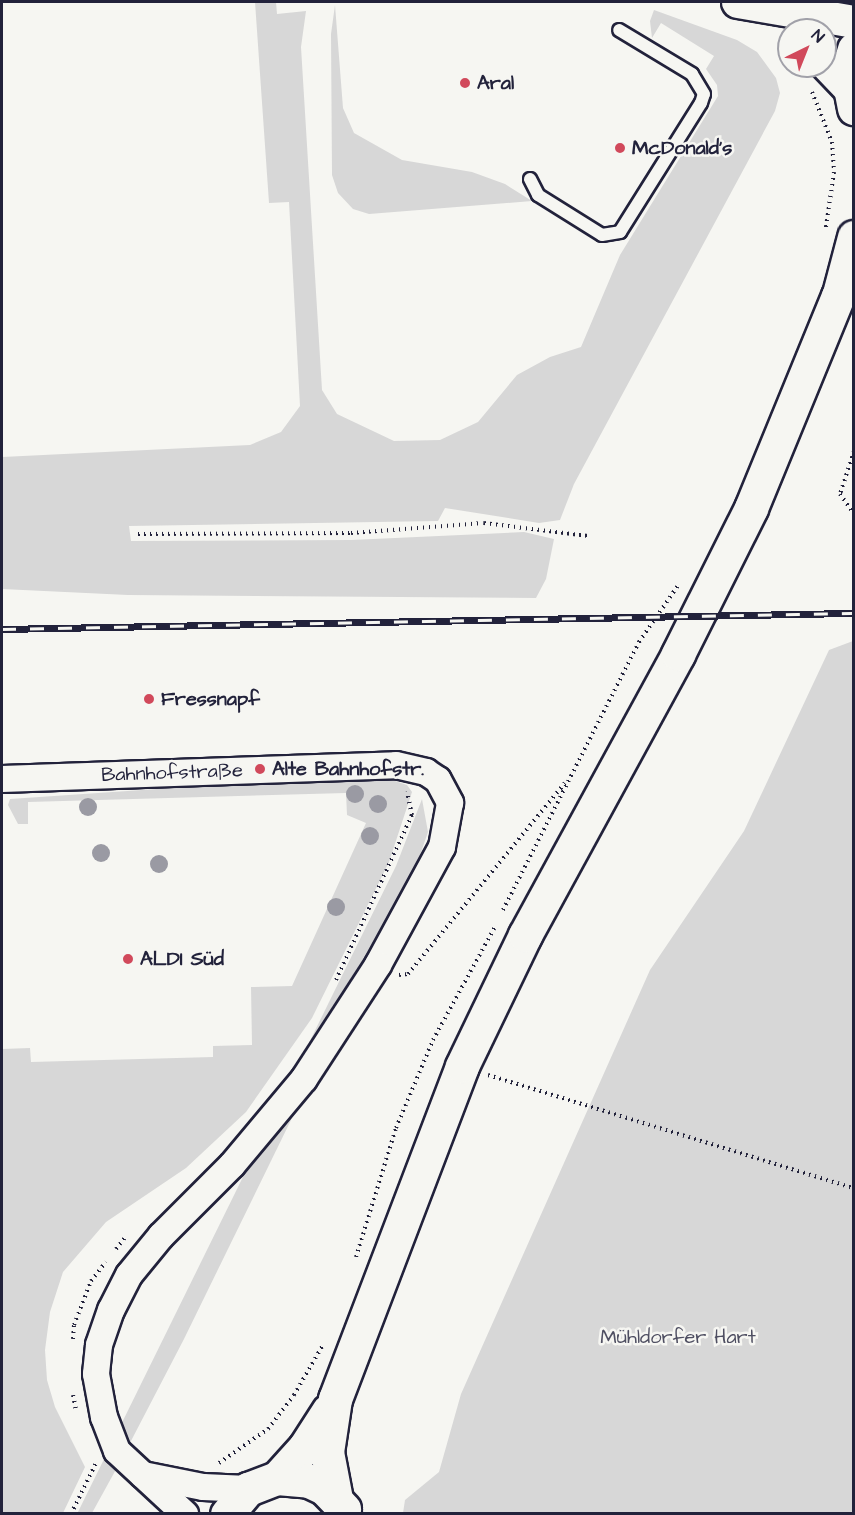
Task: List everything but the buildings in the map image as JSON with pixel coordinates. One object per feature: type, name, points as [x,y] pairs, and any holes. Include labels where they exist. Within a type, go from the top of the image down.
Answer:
[{"type":"main road","points":[[833,85],[854,49]]},
{"type":"main road","points":[[251,1494],[305,1447],[335,1399],[462,1066],[525,935],[678,654],[752,508],[846,283],[840,233]]},
{"type":"main road","points":[[335,1399],[327,1452],[341,1506]]},
{"type":"main road","points":[[251,1494],[309,1481],[341,1506]]},
{"type":"street","points":[[743,3],[854,22]]},
{"type":"street","points":[[743,3],[777,23]]},
{"type":"street","name":"Bahnhofstraße","points":[[2,779],[396,765],[426,772],[438,780],[450,803],[449,821],[441,847],[378,965]]},
{"type":"street","points":[[185,1514],[139,1475],[117,1451],[104,1417],[96,1374],[99,1345],[111,1310],[129,1275],[161,1236],[232,1165],[304,1079],[378,965]]},
{"type":"street","points":[[139,1475],[251,1494]]},
{"type":"lane","points":[[530,179],[537,195],[602,235],[620,232],[701,104],[704,94],[700,82],[619,30]]},
{"type":"path","points":[[833,85],[824,115],[832,142],[840,233]]},
{"type":"path","points":[[854,451],[840,494],[854,514]]},
{"type":"path","points":[[138,534],[351,533],[484,523],[588,536]]},
{"type":"path","points":[[355,1262],[396,1128],[433,1040],[639,642],[681,580]]},
{"type":"path","points":[[350,952],[397,975],[408,974],[571,775]]},
{"type":"path","points":[[462,1066],[854,1188]]},
{"type":"path","points":[[203,1487],[218,1464],[268,1429],[294,1395],[328,1333]]},
{"type":"green space","points":[[255,2],[276,2],[277,14],[306,11],[301,47],[322,390],[337,414],[394,441],[440,440],[478,422],[517,375],[550,357],[581,347],[620,255],[718,96],[717,85],[706,69],[714,56],[661,23],[652,38],[650,21],[654,10],[737,40],[757,52],[776,78],[780,93],[775,111],[574,484],[560,520],[539,523],[445,508],[438,521],[129,526],[131,541],[351,540],[524,532],[554,539],[546,579],[536,598],[128,595],[2,589],[2,457],[250,445],[281,432],[300,406],[289,202],[269,203]]},
{"type":"green space","points":[[335,5],[343,108],[354,133],[402,160],[472,172],[505,184],[532,201],[369,214],[353,209],[338,193],[332,175],[331,34]]},
{"type":"green space","name":"Mühldorfer Hart","points":[[853,641],[853,1513],[403,1513],[405,1500],[439,1472],[461,1394],[650,970],[744,831],[829,650]]},
{"type":"green space","points":[[349,776],[386,778],[407,785],[412,792],[389,862],[312,1018],[246,1112],[186,1168],[106,1222],[63,1272],[50,1312],[45,1350],[47,1380],[55,1407],[85,1467],[63,1513],[2,1513],[2,1049],[30,1048],[31,1062],[213,1057],[213,1046],[252,1045],[251,987],[292,986],[366,823],[347,815],[346,793],[28,802],[28,824],[18,824],[8,805],[10,799]]},
{"type":"green space","points":[[422,799],[428,832],[419,858],[184,1339],[119,1464],[92,1513],[77,1514],[396,866]]},
{"type":"railway","points":[[2,629],[854,613]]},
{"type":"place","name":"Aral","points":[[465,83]]},
{"type":"place","name":"McDonald's","points":[[620,148]]},
{"type":"place","name":"Fressnapf","points":[[149,699]]},
{"type":"place","name":"Alte Bahnhofstr.","points":[[260,769]]},
{"type":"place","name":"ALDI Süd","points":[[128,959]]}]
